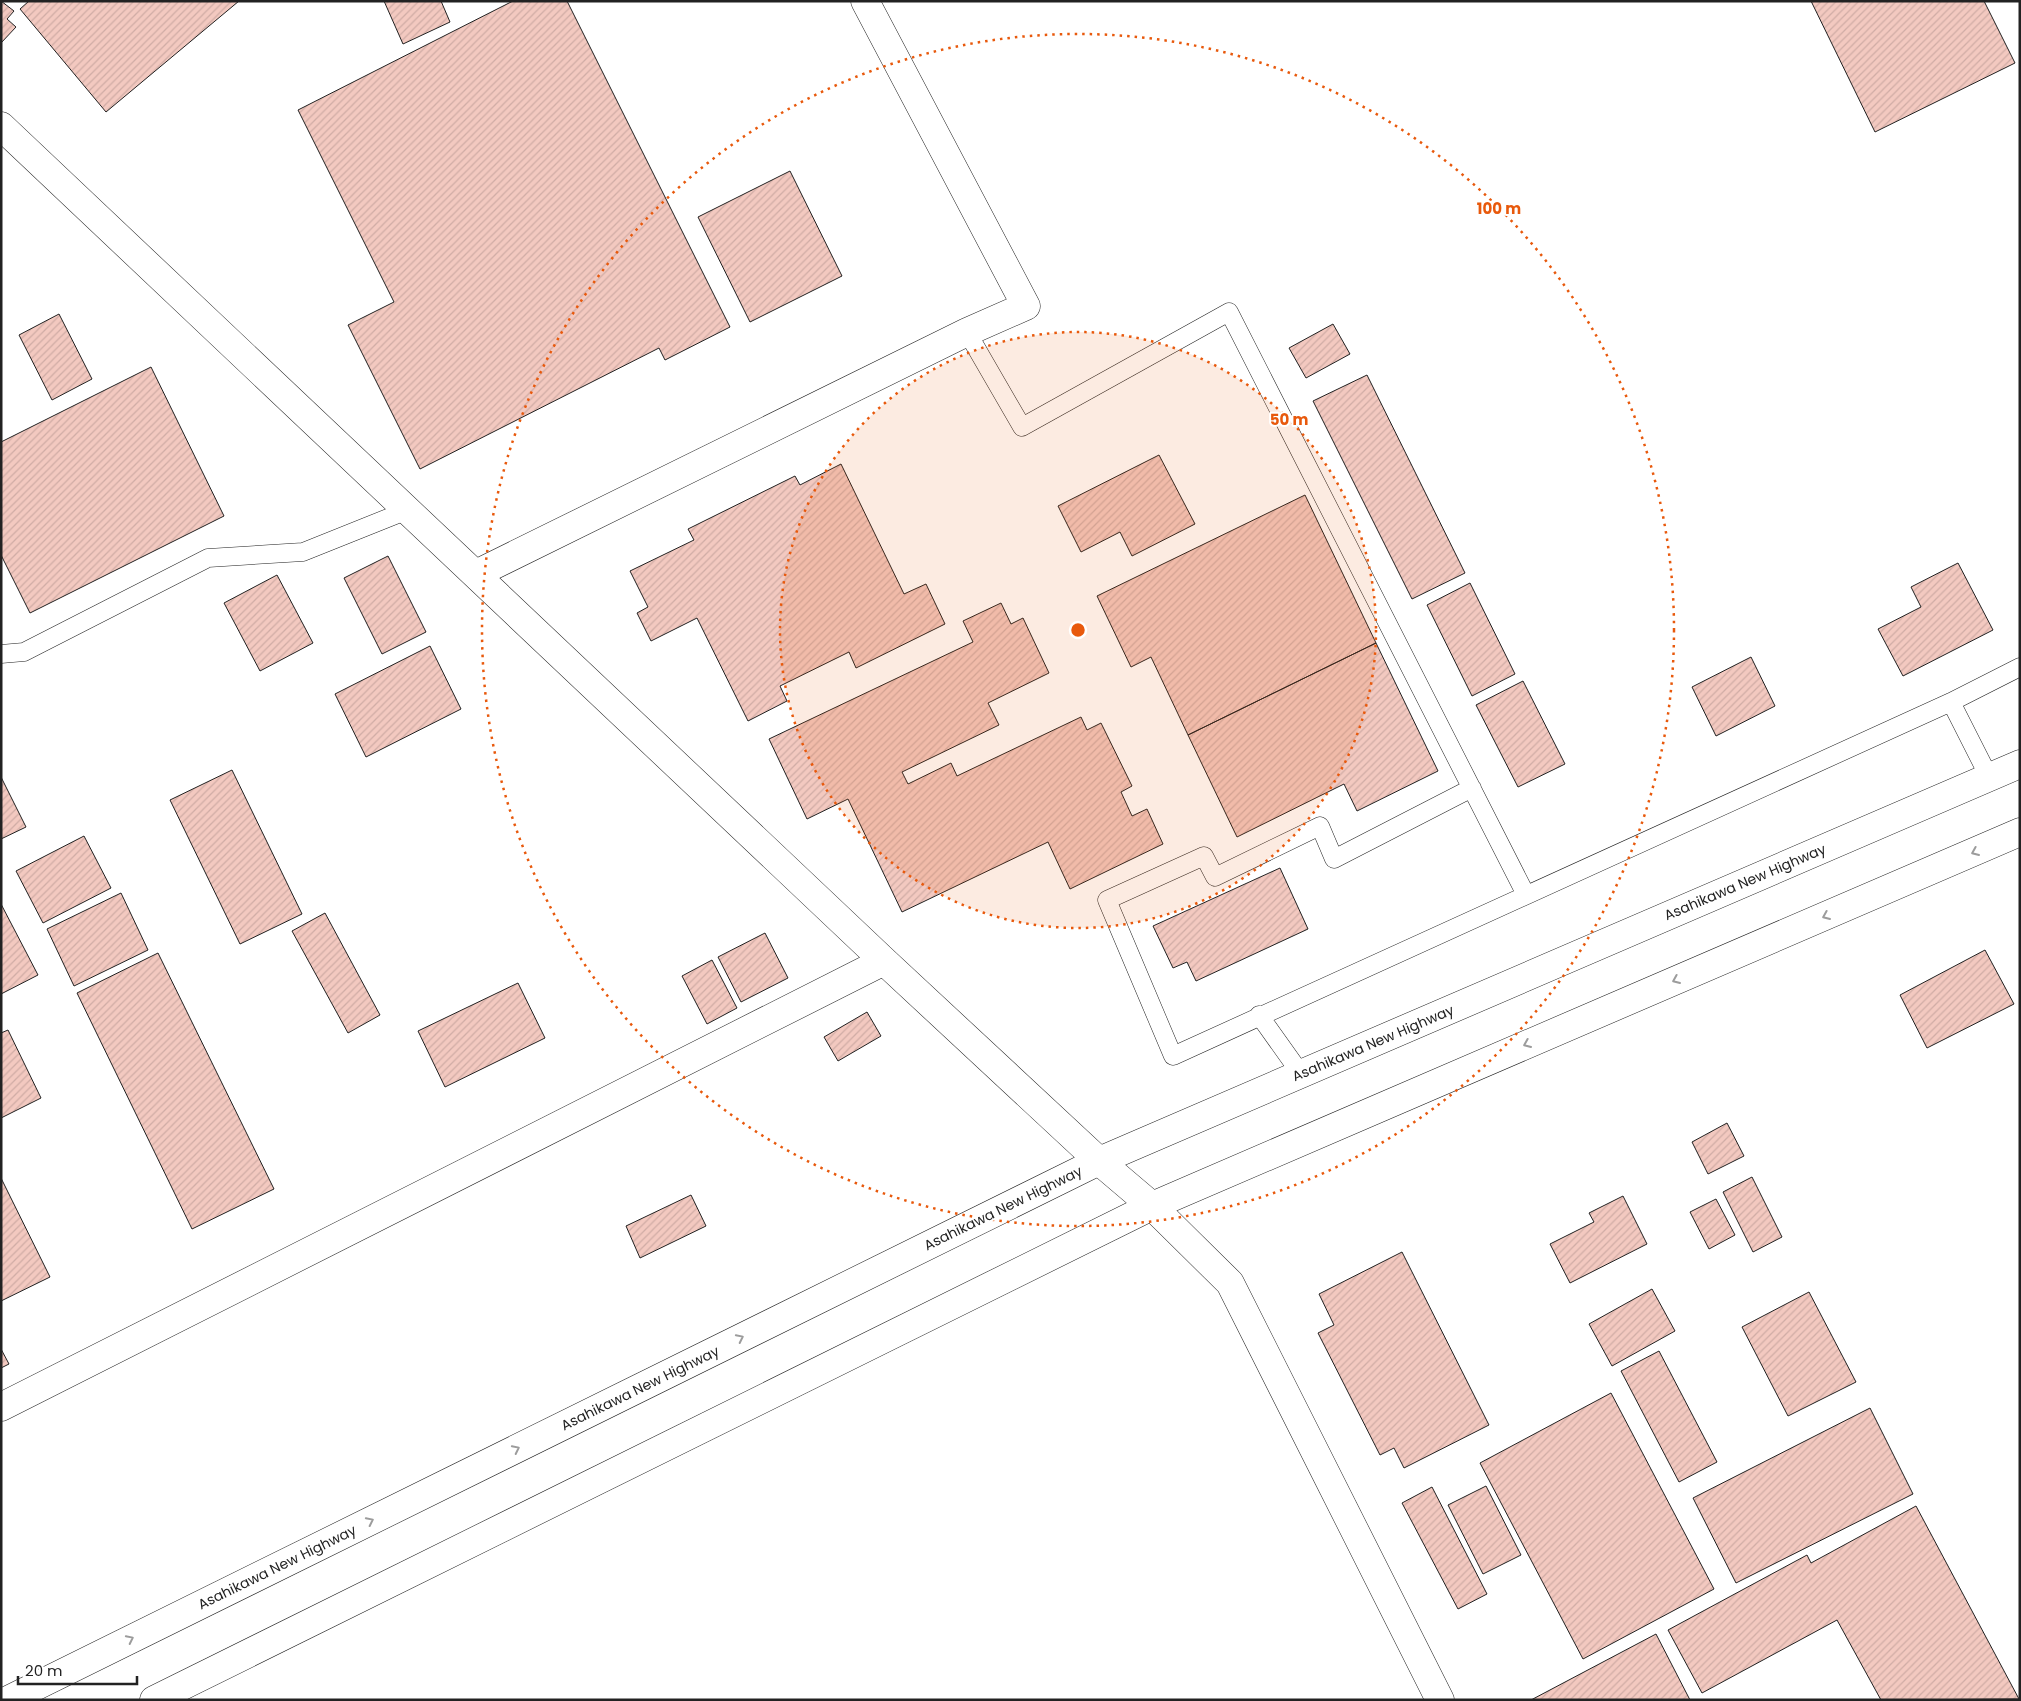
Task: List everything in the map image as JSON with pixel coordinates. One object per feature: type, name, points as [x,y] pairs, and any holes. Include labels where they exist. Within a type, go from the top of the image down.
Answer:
[{"type":"main road","points":[[476,574],[967,332],[1026,306],[865,1]]},
{"type":"main road","points":[[1,126],[884,960],[1099,1161],[1152,1206],[1230,1283],[1440,1700]]},
{"type":"main road","name":"Asahikawa New Highway","points":[[8,1700],[1099,1161],[2020,764]]},
{"type":"main road","points":[[154,1700],[1152,1206],[2020,832]]},
{"type":"main road","points":[[1,1407],[884,960]]},
{"type":"lane","points":[[967,332],[1022,427],[1229,312],[1526,895]]},
{"type":"lane","points":[[1,654],[24,652],[208,558],[302,552],[408,510]]},
{"type":"lane","points":[[1472,788],[1334,859],[1320,826],[1215,877],[1204,856],[1107,900],[1174,1056],[1951,702],[2020,667]]},
{"type":"lane","points":[[1951,702],[1989,777]]},
{"type":"lane","points":[[1259,1016],[1301,1074]]},
{"type":"building","points":[[1,1],[14,11],[7,19],[16,27],[1,43]]},
{"type":"building","points":[[29,1],[239,1],[106,112],[20,9]]},
{"type":"building","points":[[384,1],[441,1],[450,22],[403,44]]},
{"type":"building","points":[[513,1],[567,1],[730,327],[665,360],[659,348],[420,469],[348,325],[394,302],[298,110]]},
{"type":"building","points":[[1811,1],[1984,1],[2015,63],[1875,132]]},
{"type":"building","points":[[790,171],[842,276],[750,322],[698,217]]},
{"type":"building","points":[[59,314],[92,379],[52,400],[19,335]]},
{"type":"building","points":[[1333,324],[1350,354],[1306,378],[1289,348]]},
{"type":"building","points":[[151,367],[224,516],[30,613],[1,555],[1,442]]},
{"type":"building","points":[[1367,375],[1465,573],[1412,599],[1313,401]]},
{"type":"building","points":[[1159,455],[1195,524],[1132,556],[1120,532],[1081,552],[1058,506]]},
{"type":"building","points":[[841,464],[904,594],[926,584],[945,624],[856,668],[849,652],[780,686],[787,701],[748,721],[697,618],[651,641],[637,613],[648,607],[630,571],[694,540],[688,529],[795,476],[800,485]]},
{"type":"building","points":[[1305,495],[1376,643],[1188,735],[1151,657],[1131,667],[1097,596]]},
{"type":"building","points":[[388,556],[426,632],[382,654],[344,578]]},
{"type":"building","points":[[1958,563],[1993,630],[1903,676],[1878,629],[1921,607],[1911,587]]},
{"type":"building","points":[[277,575],[313,643],[260,671],[224,603]]},
{"type":"building","points":[[1470,583],[1515,674],[1472,696],[1427,605]]},
{"type":"building","points":[[1001,603],[1011,624],[1023,618],[1049,673],[988,703],[999,725],[902,772],[908,784],[951,763],[957,776],[1081,717],[1087,730],[1101,723],[1132,786],[1121,792],[1132,816],[1147,809],[1163,844],[1070,889],[1048,842],[902,912],[848,799],[807,819],[769,739],[973,642],[963,621]]},
{"type":"building","points":[[1376,643],[1438,771],[1357,811],[1344,784],[1237,837],[1188,735]]},
{"type":"building","points":[[430,646],[461,709],[366,757],[335,694]]},
{"type":"building","points":[[1751,657],[1775,706],[1716,736],[1692,687]]},
{"type":"building","points":[[1523,681],[1565,764],[1518,787],[1476,705]]},
{"type":"building","points":[[232,770],[302,914],[240,944],[170,800]]},
{"type":"building","points":[[1,777],[26,827],[1,839]]},
{"type":"building","points":[[84,836],[111,888],[43,923],[16,871]]},
{"type":"building","points":[[1280,868],[1308,929],[1196,981],[1187,962],[1173,968],[1153,926]]},
{"type":"building","points":[[121,893],[148,950],[74,986],[47,929]]},
{"type":"building","points":[[1,904],[38,975],[1,994]]},
{"type":"building","points":[[325,913],[380,1015],[348,1033],[292,931]]},
{"type":"building","points":[[765,933],[788,978],[741,1002],[718,957]]},
{"type":"building","points":[[1985,950],[2014,1004],[1927,1048],[1900,995]]},
{"type":"building","points":[[158,953],[274,1189],[192,1229],[77,993]]},
{"type":"building","points":[[712,960],[737,1008],[707,1024],[682,976]]},
{"type":"building","points":[[518,983],[545,1038],[445,1087],[418,1031]]},
{"type":"building","points":[[867,1012],[881,1036],[838,1061],[824,1037]]},
{"type":"building","points":[[8,1030],[41,1098],[1,1118],[1,1033]]},
{"type":"building","points":[[1727,1123],[1744,1156],[1708,1174],[1692,1142]]},
{"type":"building","points":[[1752,1177],[1782,1237],[1753,1252],[1723,1192]]},
{"type":"building","points":[[1,1178],[50,1277],[1,1301]]},
{"type":"building","points":[[691,1195],[706,1226],[640,1258],[626,1226]]},
{"type":"building","points":[[1623,1196],[1647,1244],[1570,1283],[1550,1244],[1594,1222],[1589,1213]]},
{"type":"building","points":[[1716,1199],[1735,1235],[1709,1249],[1690,1212]]},
{"type":"building","points":[[1402,1252],[1489,1425],[1404,1468],[1394,1448],[1380,1455],[1318,1333],[1334,1325],[1319,1294]]},
{"type":"building","points":[[1652,1289],[1675,1331],[1612,1366],[1589,1324]]},
{"type":"building","points":[[1809,1292],[1856,1382],[1788,1416],[1742,1327]]},
{"type":"building","points":[[1,1349],[9,1364],[1,1368]]},
{"type":"building","points":[[1659,1351],[1717,1462],[1679,1482],[1621,1371]]},
{"type":"building","points":[[1611,1393],[1714,1589],[1583,1659],[1480,1463]]},
{"type":"building","points":[[1870,1408],[1913,1494],[1736,1583],[1693,1498]]},
{"type":"building","points":[[1486,1486],[1521,1555],[1483,1574],[1448,1505]]},
{"type":"building","points":[[1432,1487],[1487,1594],[1458,1609],[1402,1503]]},
{"type":"building","points":[[1916,1506],[2019,1699],[1881,1700],[1837,1620],[1702,1693],[1668,1630],[1807,1555],[1811,1563]]},
{"type":"building","points":[[1656,1634],[1690,1700],[1531,1700]]}]
